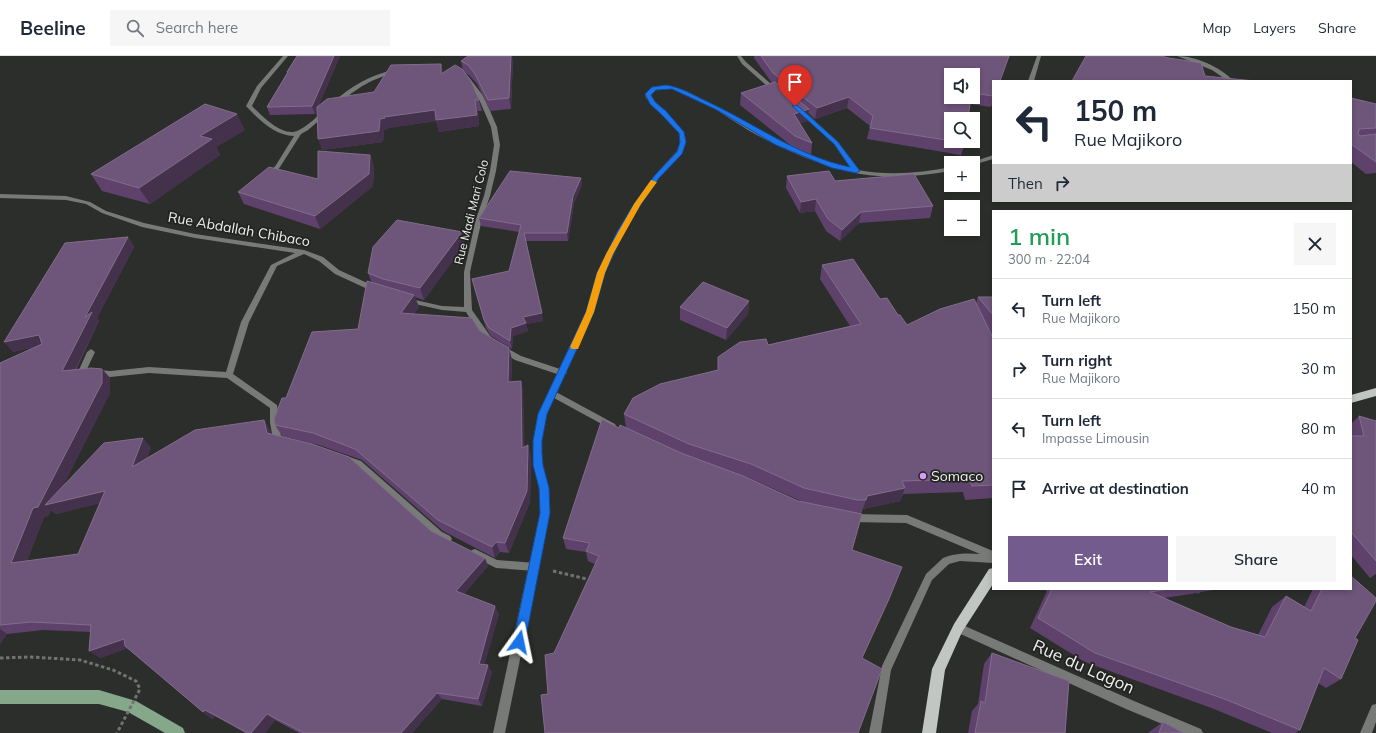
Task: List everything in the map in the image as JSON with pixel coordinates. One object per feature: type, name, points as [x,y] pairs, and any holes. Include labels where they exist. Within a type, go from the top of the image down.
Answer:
[{"type":"main road","points":[[1352,399],[1376,392]]},
{"type":"main road","points":[[929,733],[939,669],[958,628],[992,575]]},
{"type":"street","points":[[286,56],[259,87],[249,106],[265,122],[280,131],[298,134]]},
{"type":"street","points":[[740,56],[744,63],[783,97]]},
{"type":"street","points":[[1031,80],[1039,56]]},
{"type":"street","points":[[1179,56],[1196,61],[1225,75],[1230,80]]},
{"type":"street","points":[[265,182],[278,166],[298,134],[360,84],[374,76],[402,72]]},
{"type":"street","name":"Rue Madi Mari Colo","points":[[457,72],[464,75],[472,83],[481,97],[494,127],[497,145],[494,172],[479,219],[467,272],[468,310]]},
{"type":"street","points":[[499,733],[535,567],[545,513],[544,488],[538,465],[537,441],[542,414],[563,373],[590,312],[601,273],[620,232],[637,204],[657,176],[680,152],[683,142],[682,133],[649,98],[648,94],[650,91],[666,87],[678,89],[719,109],[778,143],[834,166],[873,174],[903,175],[944,170]]},
{"type":"street","points":[[795,106],[836,143],[856,171]]},
{"type":"street","points":[[980,162],[992,157]]},
{"type":"street","name":"Rue Abdallah Chibaco","points":[[0,196],[66,198],[88,203],[104,212],[142,225],[195,236],[304,252],[320,259],[337,272],[367,287],[381,292]]},
{"type":"street","points":[[229,375],[245,322],[274,265],[304,252]]},
{"type":"street","points":[[400,298],[442,308],[468,310],[487,339],[496,345],[518,358],[563,373]]},
{"type":"street","points":[[91,352],[82,372],[110,374],[149,370],[229,375],[274,407],[274,423],[277,439],[291,442]]},
{"type":"street","points":[[553,394],[617,429]]},
{"type":"street","points":[[338,456],[358,463],[439,535],[454,542]]},
{"type":"street","points":[[838,516],[853,519],[907,519],[992,555]]},
{"type":"street","points":[[468,550],[496,564],[535,567]]},
{"type":"street","points":[[875,733],[886,670],[929,577],[946,560],[960,557],[992,559]]},
{"type":"street","name":"Rue du Lagon","points":[[958,628],[1130,705],[1197,733]]},
{"type":"street","points":[[1366,733],[1376,709]]},
{"type":"path","points":[[535,567],[596,582]]},
{"type":"path","points":[[0,658],[80,660],[113,670],[136,680],[140,689],[117,733]]},
{"type":"building","points":[[297,56],[334,56],[312,106],[267,107],[287,72]]},
{"type":"building","points":[[468,56],[511,56],[509,98],[488,100],[475,74],[468,65],[461,61]]},
{"type":"building","points":[[761,56],[1009,56],[1000,80],[992,80],[992,96],[980,94],[980,68],[944,68],[944,104],[970,104],[969,112],[944,112],[944,140],[870,128],[873,116],[849,97],[817,108],[773,73]]},
{"type":"building","points":[[1086,56],[1161,56],[1201,63],[1205,76],[1245,80],[1073,80]]},
{"type":"building","points":[[441,64],[441,74],[455,65],[462,69],[471,81],[479,100],[475,100],[477,115],[436,120],[435,110],[384,117],[385,118],[380,119],[379,131],[318,139],[317,107],[327,99],[374,92],[391,65]]},
{"type":"building","points":[[775,82],[809,109],[794,114],[812,143],[795,136],[741,93]]},
{"type":"building","points":[[1352,98],[1376,104],[1376,128],[1359,129],[1358,134],[1360,136],[1376,134],[1376,162],[1352,145]]},
{"type":"building","points":[[205,104],[237,114],[200,136],[212,139],[139,188],[91,174]]},
{"type":"building","points":[[318,151],[370,155],[369,174],[315,216],[238,192],[269,167],[318,179]]},
{"type":"building","points":[[510,171],[581,178],[573,196],[567,233],[524,233],[542,313],[523,317],[526,323],[511,328],[510,341],[489,328],[484,320],[472,279],[509,271],[521,225],[479,218]]},
{"type":"building","points":[[829,171],[835,181],[914,174],[933,206],[861,212],[842,230],[828,219],[816,199],[801,202],[787,176]]},
{"type":"building","points":[[397,220],[462,232],[420,288],[383,279],[368,273],[373,247]]},
{"type":"building","points":[[128,237],[85,317],[92,312],[62,371],[91,368],[102,369],[102,383],[38,507],[33,508],[11,563],[78,554],[105,491],[45,505],[104,443],[143,438],[132,467],[195,430],[264,420],[267,433],[312,444],[349,457],[431,531],[485,558],[456,591],[495,606],[479,664],[488,665],[478,699],[437,693],[401,733],[304,733],[267,714],[251,733],[248,733],[205,710],[203,712],[125,646],[124,639],[89,651],[91,625],[31,622],[0,625],[0,363],[42,344],[39,335],[4,342],[65,243]]},
{"type":"building","points":[[853,259],[880,299],[887,298],[898,315],[900,315],[907,325],[940,309],[974,299],[992,336],[992,485],[972,486],[969,479],[902,481],[905,488],[867,496],[866,500],[857,500],[804,488],[751,464],[689,444],[624,414],[633,398],[660,384],[718,370],[718,357],[740,342],[766,339],[768,345],[861,324],[822,265]]},
{"type":"building","points":[[367,281],[414,295],[401,313],[472,318],[480,331],[509,348],[508,382],[521,381],[522,448],[528,445],[527,491],[505,543],[496,542],[492,547],[438,520],[355,449],[313,433],[275,425],[274,419],[282,398],[286,398],[312,332],[358,329]]},
{"type":"building","points":[[703,282],[749,301],[727,328],[680,307]]},
{"type":"building","points":[[978,297],[992,297],[992,314]]},
{"type":"building","points":[[1359,416],[1376,421],[1376,561],[1352,533],[1352,436],[1364,436]]},
{"type":"building","points":[[602,419],[619,428],[620,425],[681,453],[743,476],[798,501],[862,514],[852,550],[902,567],[862,658],[882,669],[858,733],[545,733],[541,695],[548,694],[545,655],[554,653],[599,556],[586,551],[590,543],[563,538]]},
{"type":"building","points":[[1352,577],[1376,598],[1376,601],[1355,638],[1358,640],[1341,679],[1324,668],[1300,730],[1227,700],[1095,653],[1038,618],[1052,590],[1163,590],[1150,592],[1231,627],[1265,637],[1286,596],[1311,611],[1322,590],[1352,590]]},
{"type":"building","points":[[992,653],[1069,681],[1065,733],[975,733],[981,701],[985,703]]},
{"type":"building","points":[[1163,722],[1184,733],[1159,733]]},
{"type":"waterway","points":[[0,697],[99,697],[131,706],[178,733]]},
{"type":"slow traffic","points":[[575,347],[590,312],[601,273],[620,232],[637,204],[653,182]]},
{"type":"place","name":"Somaco","points":[[923,476]]},
{"type":"route","points":[[519,642],[545,513],[544,488],[538,465],[537,441],[542,414],[553,394],[590,312],[601,273],[620,232],[637,204],[657,176],[680,152],[683,142],[682,133],[674,123],[652,103],[648,94],[650,91],[660,87],[678,89],[719,109],[759,134],[778,143],[834,166],[856,171],[836,143],[795,106]]}]
